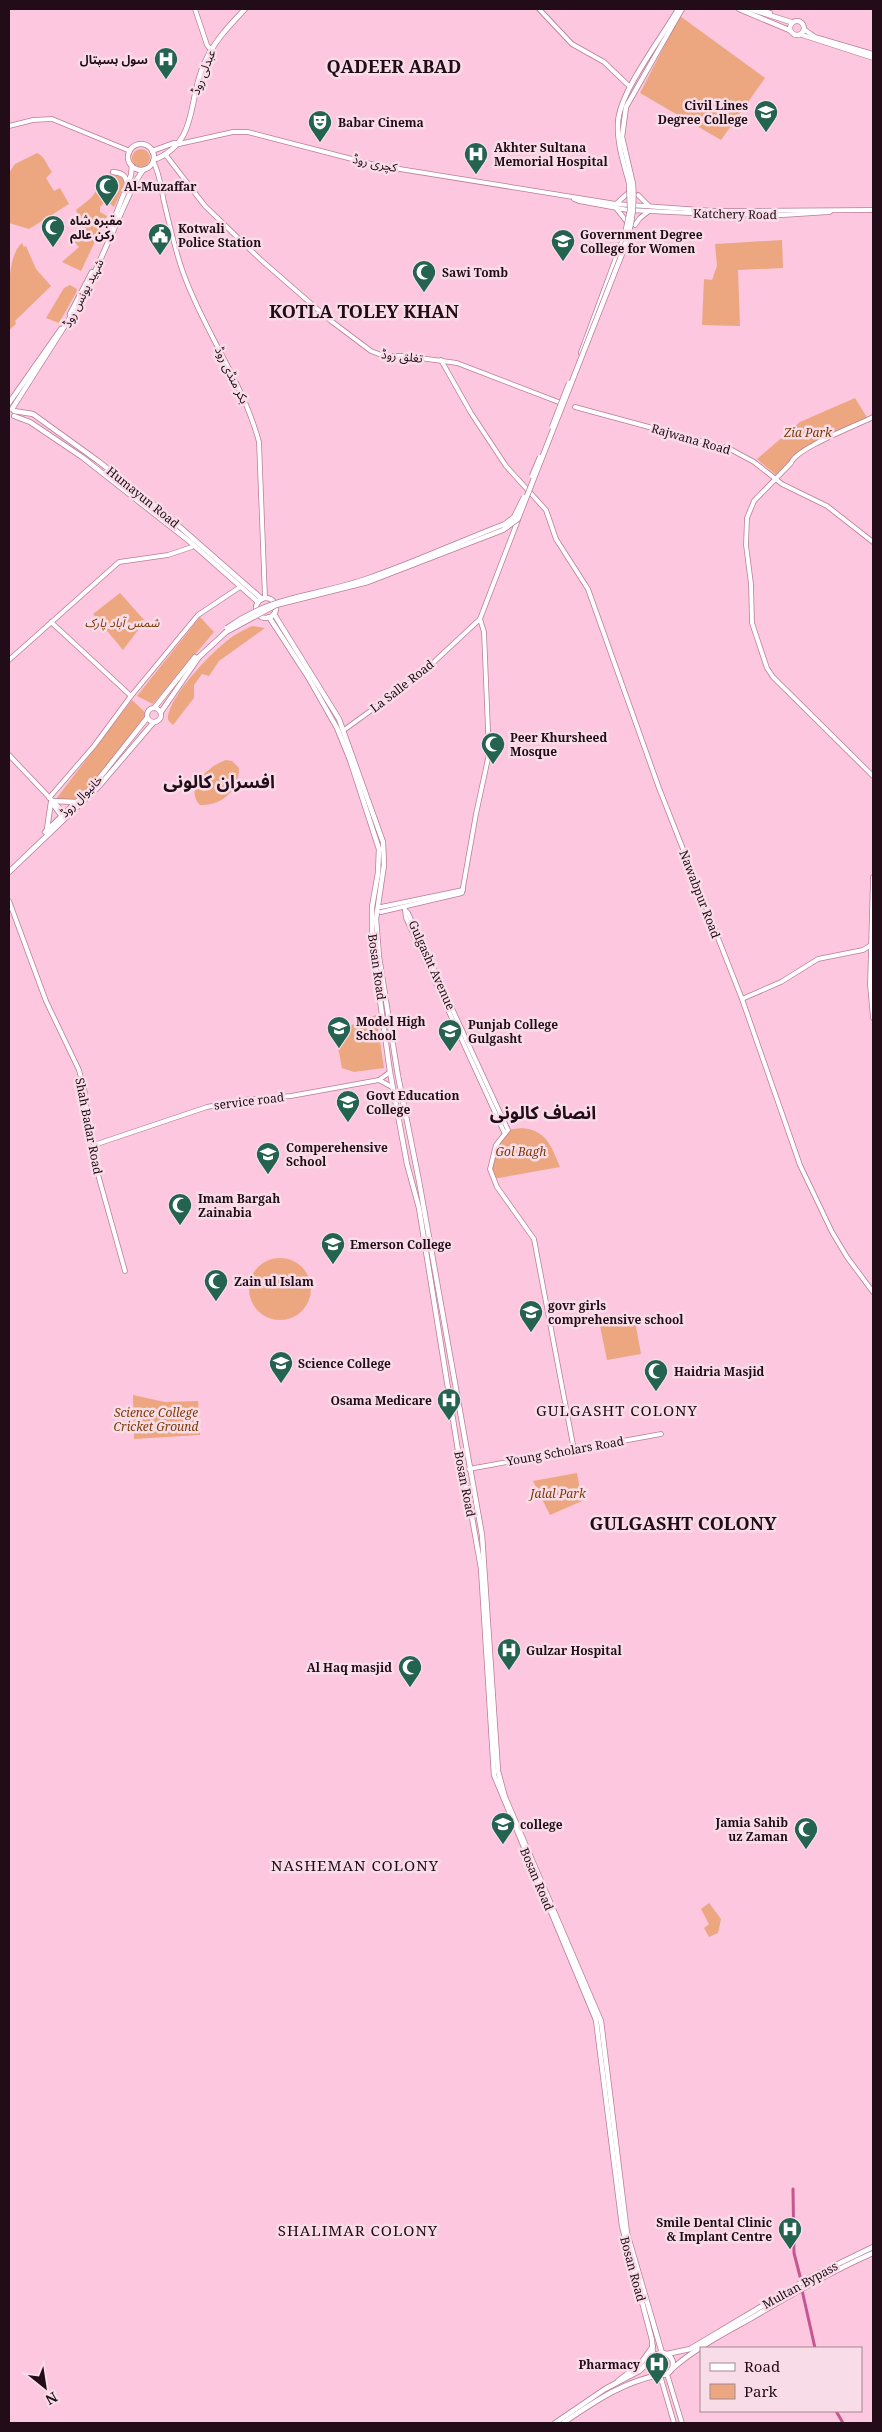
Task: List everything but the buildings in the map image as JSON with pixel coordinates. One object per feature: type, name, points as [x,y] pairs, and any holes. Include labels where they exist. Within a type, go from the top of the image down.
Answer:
[{"type":"main road","name":"عبدلی روڈ","points":[[180,144],[187,132],[196,86],[211,50],[223,32],[245,9]]},
{"type":"main road","points":[[153,723],[147,718],[149,712],[197,656],[224,630],[260,608],[275,602],[366,580],[505,524],[514,517],[580,357],[625,234],[630,210],[631,184],[618,139],[618,121],[621,108],[630,86],[678,9]]},
{"type":"main road","points":[[64,816],[100,785],[153,723],[159,719],[161,712],[197,656],[226,632],[260,612],[292,600],[349,588],[413,566],[504,530],[520,515],[622,254],[633,219],[631,184],[622,137],[626,107],[682,9]]},
{"type":"main road","points":[[739,9],[791,25],[800,23],[804,30],[802,35],[794,34],[791,25],[760,9]]},
{"type":"main road","points":[[746,9],[791,25]]},
{"type":"main road","points":[[750,9],[791,25]]},
{"type":"main road","points":[[152,151],[173,144],[180,144]]},
{"type":"main road","points":[[154,161],[152,151],[147,146],[140,145],[130,151],[128,159],[132,166],[143,170],[180,144]]},
{"type":"main road","name":"شہید یونس روڈ","points":[[9,403],[60,329],[82,292],[127,185],[132,166]]},
{"type":"main road","name":"شہید یونس روڈ","points":[[12,411],[85,294],[134,184],[143,170]]},
{"type":"main road","points":[[113,172],[125,176],[127,185]]},
{"type":"main road","points":[[9,419],[12,411]]},
{"type":"main road","name":"Humayun Road","points":[[12,411],[32,414],[105,467],[156,506],[261,600]]},
{"type":"main road","name":"Humayun Road","points":[[12,411],[75,452],[174,530],[240,587],[261,600]]},
{"type":"main road","points":[[174,530],[240,587]]},
{"type":"main road","points":[[261,600],[274,602],[276,607],[274,614],[269,618],[262,617],[257,613],[261,600]]},
{"type":"main road","name":"Bosan Road","points":[[274,614],[344,730],[384,851],[376,929],[407,1125],[482,1541],[498,1771],[505,1797],[598,2011],[627,2233],[665,2353]]},
{"type":"main road","name":"Bosan Road","points":[[269,618],[308,677],[337,728],[378,844],[380,860],[372,907],[371,933],[390,1072],[407,1164],[419,1208],[461,1469],[468,1495],[481,1568],[494,1775],[592,2008],[602,2040],[622,2226],[653,2345],[652,2359]]},
{"type":"main road","points":[[155,707],[161,712]]},
{"type":"main road","name":"خانیوال روڈ","points":[[9,870],[93,786],[147,718]]},
{"type":"main road","points":[[128,743],[133,747]]},
{"type":"main road","points":[[47,830],[51,800],[77,802]]},
{"type":"main road","name":"خانیوال روڈ","points":[[9,870],[47,830],[64,816]]},
{"type":"main road","points":[[400,1126],[407,1125]]},
{"type":"main road","points":[[444,1357],[450,1356]]},
{"type":"main road","points":[[453,1412],[460,1411]]},
{"type":"main road","name":"Multan Bypass","points":[[730,2328],[809,2278],[873,2247]]},
{"type":"main road","name":"Multan Bypass","points":[[730,2328],[800,2289],[873,2252]]},
{"type":"main road","points":[[617,2382],[639,2371],[652,2359],[665,2353],[690,2349],[730,2328]]},
{"type":"main road","points":[[701,2347],[730,2328]]},
{"type":"main road","points":[[555,2423],[617,2382],[641,2362],[653,2345]]},
{"type":"main road","points":[[563,2423],[611,2392],[632,2382],[667,2374],[700,2348]]},
{"type":"main road","points":[[665,2353],[673,2361],[673,2368]]},
{"type":"main road","points":[[652,2359],[653,2370],[660,2375]]},
{"type":"street","points":[[195,9],[208,47],[211,50]]},
{"type":"street","points":[[539,9],[572,44],[604,62],[628,85]]},
{"type":"street","points":[[804,30],[815,37],[873,56]]},
{"type":"street","points":[[802,35],[873,56]]},
{"type":"street","points":[[9,126],[33,120],[52,119],[130,151]]},
{"type":"street","name":"کچری روڈ","points":[[180,144],[233,132],[253,132],[375,166],[638,210]]},
{"type":"street","name":"تغلق روڈ","points":[[165,154],[202,202],[260,260],[355,339],[380,355],[441,360],[466,366],[561,403]]},
{"type":"street","name":"بکر منڈی روڈ","points":[[154,161],[159,174],[184,276],[193,299],[233,374],[259,442],[261,600]]},
{"type":"street","points":[[627,222],[616,205],[628,193]]},
{"type":"street","points":[[635,225],[650,208],[638,195]]},
{"type":"street","name":"کچری روڈ","points":[[616,205],[639,205]]},
{"type":"street","name":"Katchery Road","points":[[639,205],[650,208],[710,212],[873,210]]},
{"type":"street","name":"Katchery Road","points":[[638,210],[650,208]]},
{"type":"street","name":"Nawabpur Road","points":[[441,360],[470,411],[506,466],[546,510],[556,539],[588,588],[659,788],[742,999],[807,1182],[847,1257],[873,1292]]},
{"type":"street","name":"Rajwana Road","points":[[574,407],[730,449],[754,462],[774,479],[821,503],[873,542]]},
{"type":"street","points":[[873,417],[823,440],[794,457],[791,463],[754,501],[746,524],[747,557],[751,584],[751,616],[767,668],[777,681],[873,776]]},
{"type":"street","points":[[480,619],[520,515]]},
{"type":"street","points":[[9,660],[119,562],[168,555],[192,547]]},
{"type":"street","points":[[51,800],[131,696],[198,615],[240,587]]},
{"type":"street","name":"La Salle Road","points":[[344,730],[420,674],[480,619]]},
{"type":"street","name":"Gulgasht Avenue","points":[[381,909],[462,891],[489,754],[484,632],[480,619]]},
{"type":"street","points":[[51,622],[131,696]]},
{"type":"street","points":[[9,755],[64,816]]},
{"type":"street","points":[[873,877],[870,985],[873,1018]]},
{"type":"street","name":"Shah Badar Road","points":[[9,901],[46,1001],[79,1070],[85,1092],[88,1128],[94,1145],[97,1171],[125,1271]]},
{"type":"street","name":"Gulgasht Avenue","points":[[405,910],[408,913],[506,1131],[406,918],[405,910]]},
{"type":"street","points":[[742,999],[782,982],[818,959],[863,950],[871,945]]},
{"type":"street","points":[[863,950],[871,956]]},
{"type":"street","points":[[390,1072],[379,1080],[393,1087]]},
{"type":"street","name":"service road","points":[[94,1145],[207,1107],[242,1100],[291,1096],[379,1080]]},
{"type":"street","points":[[506,1131],[492,1154],[490,1169],[497,1187],[534,1239],[574,1450]]},
{"type":"street","name":"Young Scholars Road","points":[[469,1469],[661,1434]]},
{"type":"street","points":[[667,2374],[682,2423]]},
{"type":"street","points":[[660,2375],[674,2423]]},
{"type":"green space","points":[[680,16],[765,78],[721,140],[640,93]]},
{"type":"green space","points":[[137,149],[145,149],[150,154],[148,165],[137,167],[132,162],[132,154]]},
{"type":"green space","points":[[37,153],[44,159],[52,172],[46,178],[54,191],[60,188],[69,204],[29,229],[9,223],[9,173],[15,164]]},
{"type":"green space","points":[[113,173],[119,174],[126,181],[114,207],[106,200],[100,207],[100,212],[107,216],[81,271],[62,262],[79,247],[73,240],[82,224],[76,210],[91,198],[103,182]]},
{"type":"green space","points":[[782,240],[783,268],[738,270],[740,326],[702,325],[704,279],[712,280],[717,266],[715,244]]},
{"type":"green space","points":[[22,243],[24,247],[26,246],[36,269],[51,286],[15,321],[16,324],[9,330],[10,271],[17,250]]},
{"type":"green space","points":[[70,285],[77,289],[76,293],[59,323],[46,318],[64,288]]},
{"type":"green space","name":"Zia Park","points":[[855,398],[868,419],[825,438],[792,456],[790,463],[776,475],[757,459],[800,422]]},
{"type":"green space","name":"شمس آباد پارک","points":[[120,593],[145,621],[123,650],[93,614]]},
{"type":"green space","points":[[200,617],[214,632],[153,704],[137,696]]},
{"type":"green space","points":[[252,626],[265,628],[219,661],[209,676],[202,674],[194,685],[194,698],[173,725],[168,720],[170,711],[182,688],[211,655],[228,640]]},
{"type":"green space","points":[[132,700],[147,714],[108,765],[74,803],[56,799]]},
{"type":"green space","points":[[226,760],[232,761],[239,768],[236,783],[232,790],[222,800],[208,805],[200,805],[195,792],[201,778],[206,772]]},
{"type":"green space","points":[[376,1015],[384,1068],[354,1072],[342,1068],[336,1037],[343,1035],[342,1029]]},
{"type":"green space","name":"Gol Bagh","points":[[529,1129],[542,1135],[554,1152],[560,1167],[493,1179],[491,1165],[497,1147],[508,1130]]},
{"type":"green space","points":[[274,1258],[286,1258],[302,1267],[309,1277],[311,1289],[309,1301],[302,1311],[286,1320],[274,1320],[263,1315],[254,1306],[249,1295],[249,1283],[254,1272],[263,1263]]},
{"type":"green space","points":[[635,1321],[641,1354],[607,1360],[600,1326]]},
{"type":"green space","name":"Science College Cricket Ground","points":[[133,1395],[165,1402],[198,1401],[200,1435],[134,1439]]},
{"type":"green space","name":"Jalal Park","points":[[577,1473],[582,1501],[550,1515],[533,1481]]},
{"type":"green space","points":[[709,1903],[721,1919],[718,1933],[709,1937],[704,1928],[709,1924],[701,1909]]},
{"type":"waterway","points":[[793,2189],[794,2253],[801,2280]]},
{"type":"waterway","points":[[802,2290],[815,2347]]},
{"type":"waterway","points":[[837,2412],[843,2423]]},
{"type":"place","name":"سول ہسپتال","points":[[166,80]]},
{"type":"place","name":"Civil Lines Degree College","points":[[766,133]]},
{"type":"place","name":"Babar Cinema","points":[[320,143]]},
{"type":"place","name":"Akhter Sultana Memorial Hospital","points":[[476,175]]},
{"type":"place","name":"Al-Muzaffar","points":[[107,207]]},
{"type":"place","name":"مقبرہ شاہ رکن عالم","points":[[53,248]]},
{"type":"place","name":"Kotwali Police Station","points":[[160,256]]},
{"type":"place","name":"Government Degree College for Women","points":[[563,262]]},
{"type":"place","name":"Sawi Tomb","points":[[424,293]]},
{"type":"place","name":"Peer Khursheed Mosque","points":[[493,765]]},
{"type":"place","name":"Model High School","points":[[339,1049]]},
{"type":"place","name":"Punjab College Gulgasht","points":[[450,1052]]},
{"type":"place","name":"Govt Education College","points":[[348,1123]]},
{"type":"place","name":"Comperehensive School","points":[[268,1175]]},
{"type":"place","name":"Imam Bargah Zainabia","points":[[180,1226]]},
{"type":"place","name":"Emerson College","points":[[333,1265]]},
{"type":"place","name":"Zain ul Islam","points":[[216,1302]]},
{"type":"place","name":"govr girls comprehensive school","points":[[531,1333]]},
{"type":"place","name":"Science College","points":[[281,1384]]},
{"type":"place","name":"Haidria Masjid","points":[[656,1392]]},
{"type":"place","name":"Osama Medicare","points":[[449,1421]]},
{"type":"place","name":"Gulzar Hospital","points":[[509,1671]]},
{"type":"place","name":"Al Haq masjid","points":[[410,1688]]},
{"type":"place","name":"college","points":[[503,1845]]},
{"type":"place","name":"Jamia Sahib uz Zaman","points":[[806,1850]]},
{"type":"place","name":"Smile Dental Clinic & Implant Centre","points":[[790,2250]]},
{"type":"place","name":"Pharmacy","points":[[657,2385]]},
{"type":"district","name":"QADEER ABAD","points":[[394,66]]},
{"type":"district","name":"KOTLA TOLEY KHAN","points":[[364,311]]},
{"type":"district","name":"افسران کالونی","points":[[219,781]]},
{"type":"district","name":"انصاف کالونی","points":[[543,1112]]},
{"type":"district","name":"GULGASHT COLONY","points":[[617,1410]]},
{"type":"district","name":"GULGASHT COLONY","points":[[683,1523]]},
{"type":"district","name":"NASHEMAN COLONY","points":[[355,1865]]},
{"type":"district","name":"SHALIMAR COLONY","points":[[358,2230]]}]
